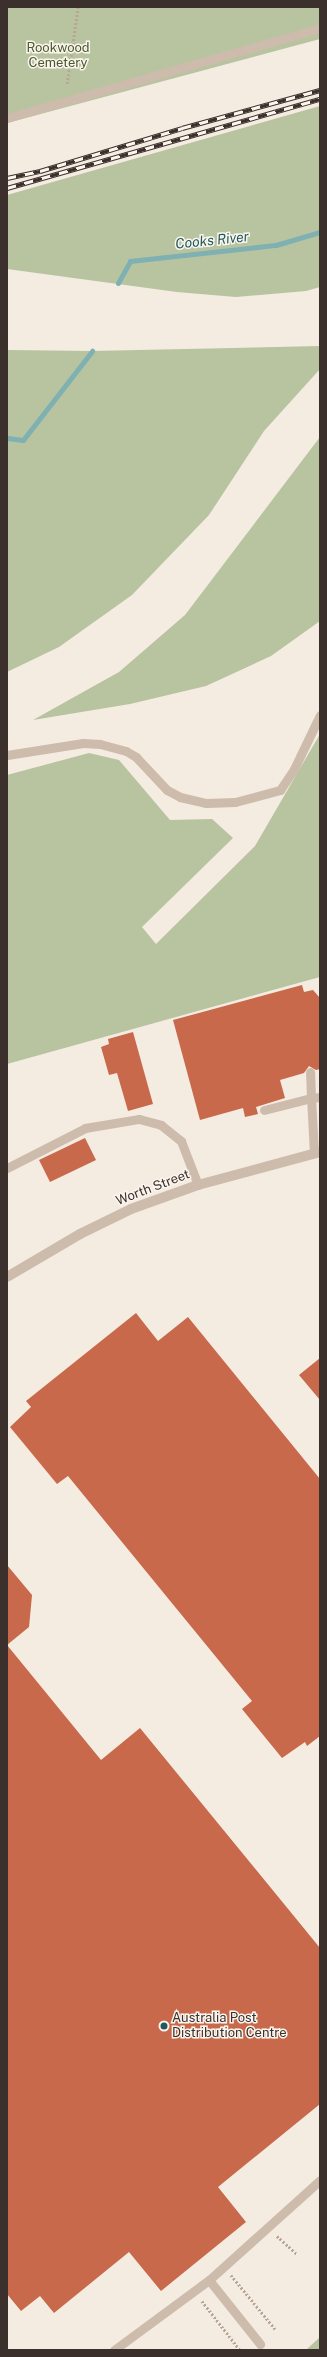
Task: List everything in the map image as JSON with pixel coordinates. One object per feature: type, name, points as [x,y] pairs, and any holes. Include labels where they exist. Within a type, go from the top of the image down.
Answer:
[{"type":"street","name":"Worth Street","points":[[7,1277],[80,1234],[131,1209],[198,1185],[317,1152]]},
{"type":"lane","points":[[7,118],[320,28]]},
{"type":"lane","points":[[7,755],[83,743],[100,744],[126,751],[136,757],[167,790],[180,797],[206,803],[235,802],[280,790],[294,769],[320,715]]},
{"type":"lane","points":[[310,1072],[316,1098],[317,1152]]},
{"type":"lane","points":[[264,1110],[316,1098]]},
{"type":"lane","points":[[7,1168],[85,1128],[139,1119],[161,1125],[181,1141],[198,1185]]},
{"type":"lane","points":[[114,2350],[195,2291],[225,2267],[320,2180]]},
{"type":"lane","points":[[209,2280],[260,2344]]},
{"type":"path","points":[[68,84],[78,7]]},
{"type":"path","points":[[269,2228],[297,2254]]},
{"type":"path","points":[[225,2267],[276,2330]]},
{"type":"path","points":[[195,2291],[240,2350]]},
{"type":"green space","name":"Rookwood Cemetery","points":[[7,7],[320,7],[320,39],[7,123]]},
{"type":"green space","points":[[320,106],[320,287],[306,291],[236,297],[177,292],[7,269],[7,195]]},
{"type":"green space","points":[[320,346],[320,369],[264,431],[209,515],[132,595],[59,647],[7,672],[7,350],[92,351]]},
{"type":"green space","points":[[320,437],[320,621],[271,656],[206,686],[130,704],[33,720],[119,672],[185,615]]},
{"type":"green space","points":[[320,734],[320,977],[7,1064],[7,775],[89,753],[119,760],[170,820],[212,819],[233,838],[142,927],[156,944],[255,846]]},
{"type":"green space","points":[[320,2337],[320,2350],[306,2350]]},
{"type":"building","points":[[302,985],[304,992],[313,990],[320,998],[320,1069],[316,1070],[309,1066],[304,1073],[280,1080],[285,1098],[256,1107],[258,1114],[245,1117],[243,1108],[200,1120],[173,1020]]},
{"type":"building","points":[[133,1032],[153,1104],[128,1111],[117,1073],[109,1075],[101,1047],[109,1044],[108,1039]]},
{"type":"building","points":[[85,1138],[96,1160],[50,1182],[39,1160]]},
{"type":"building","points":[[136,1313],[158,1341],[188,1317],[320,1479],[320,1736],[307,1746],[305,1742],[282,1758],[242,1709],[252,1701],[68,1476],[57,1484],[10,1427],[31,1407],[26,1401]]},
{"type":"building","points":[[320,1358],[320,1400],[299,1375]]},
{"type":"building","points":[[7,1565],[32,1595],[29,1627],[7,1645]]},
{"type":"building","name":"Australia Post Distribution Centre","points":[[7,1645],[101,1760],[140,1728],[320,1948],[320,2104],[218,2187],[246,2222],[161,2291],[129,2252],[54,2313],[40,2296],[21,2311],[7,2294]]},
{"type":"waterway","name":"Cooks River","points":[[118,283],[130,261],[276,245],[320,232]]},
{"type":"waterway","name":"Cooks River","points":[[7,438],[23,440],[92,351]]},
{"type":"railway","points":[[7,178],[40,171],[182,128],[320,90]]},
{"type":"railway","points":[[7,188],[320,99]]},
{"type":"place","name":"Australia Post Distribution Centre","points":[[164,2026]]}]
